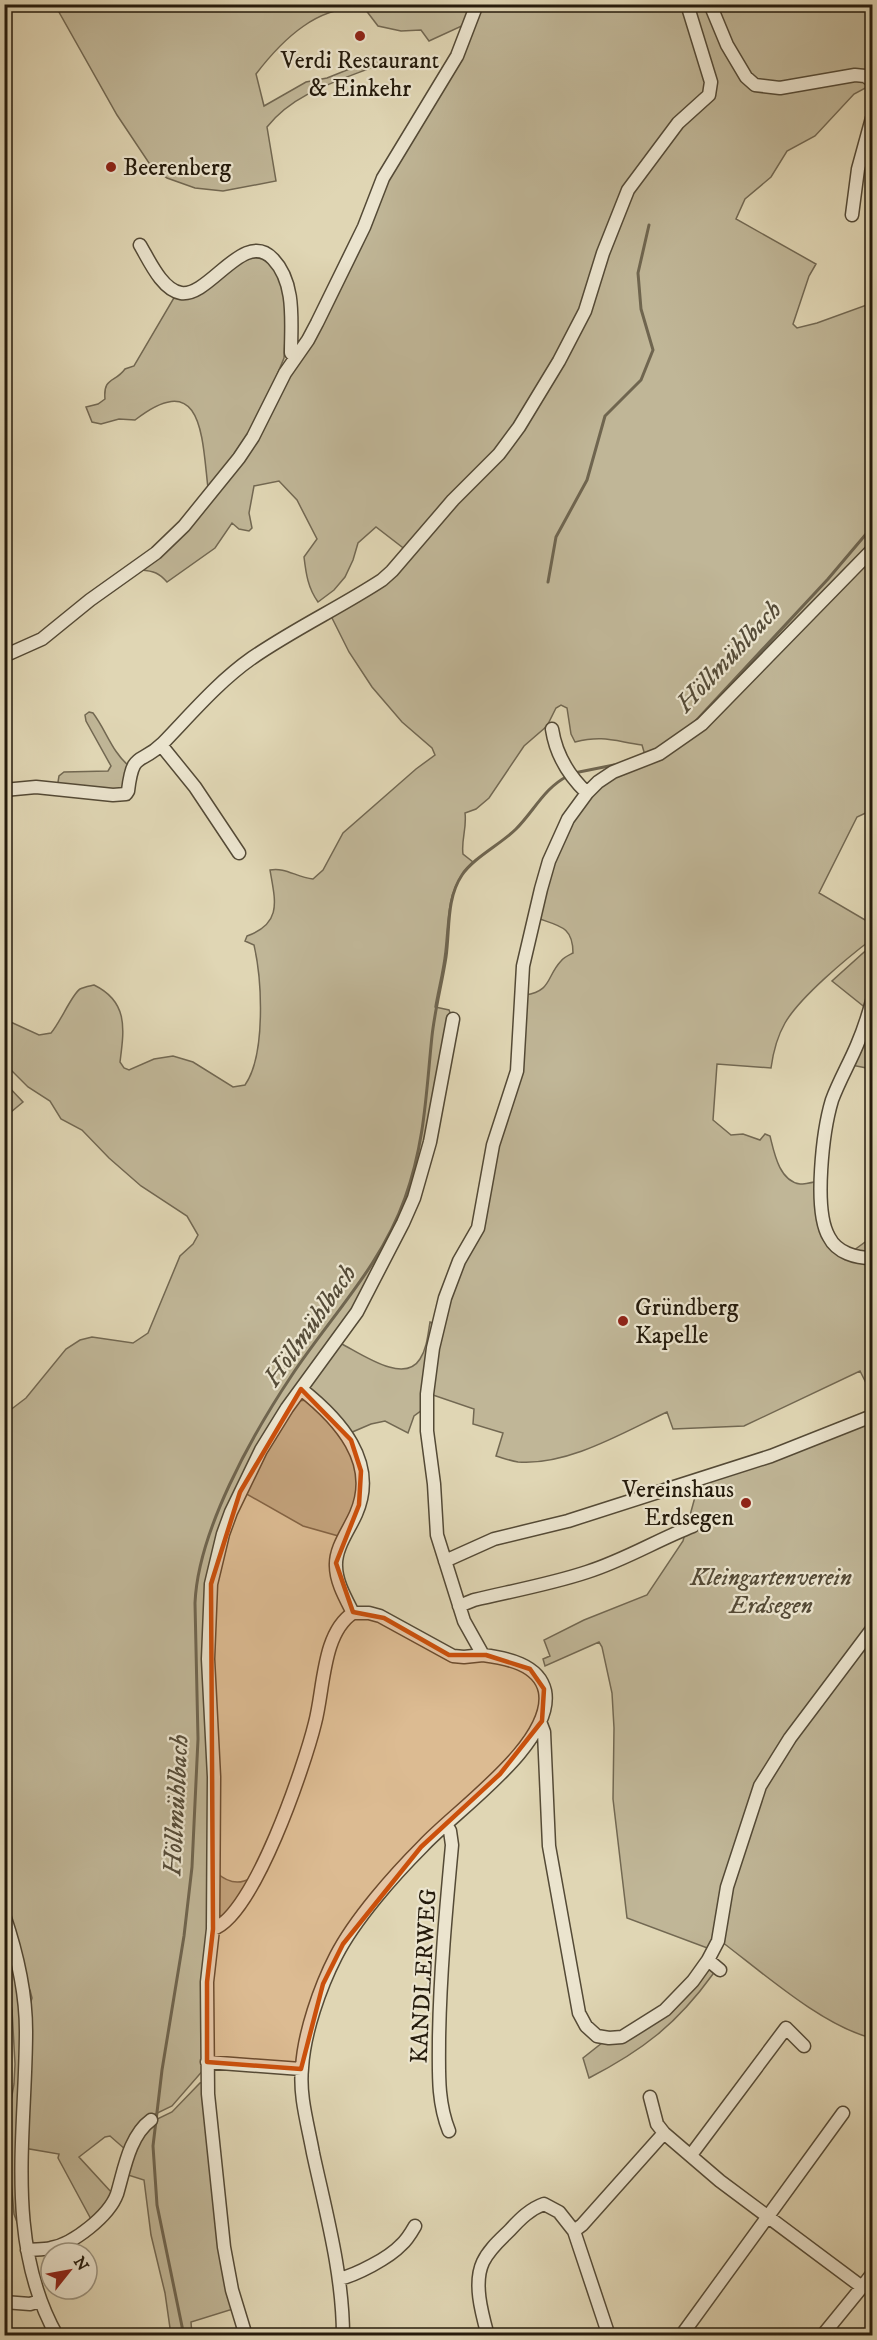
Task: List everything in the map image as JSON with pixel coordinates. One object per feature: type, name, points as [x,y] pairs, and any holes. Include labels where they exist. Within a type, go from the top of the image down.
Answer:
[{"type":"street","points":[[4,656],[42,639],[90,600],[156,554],[171,540],[218,484],[253,437],[277,388],[308,340],[364,227],[383,178],[457,56],[477,4]]},
{"type":"street","points":[[4,790],[24,787],[51,788],[120,796],[128,791],[132,766],[145,754],[161,745],[204,699],[236,670],[306,623],[363,592],[392,571],[453,500],[508,443],[548,381],[574,334],[585,310],[603,253],[628,189],[678,123],[711,91],[711,82],[687,4]]},
{"type":"street","points":[[710,4],[727,45],[746,77],[755,86],[780,88],[855,75],[866,76],[873,81]]},
{"type":"street","points":[[852,215],[859,163],[873,118]]},
{"type":"street","points":[[140,245],[166,285],[179,293],[186,293],[200,287],[238,258],[249,253],[262,252],[270,256],[277,263],[288,288],[291,304],[291,353],[295,357]]},
{"type":"street","points":[[483,1655],[466,1626],[445,1561],[436,1524],[435,1484],[427,1431],[427,1394],[433,1348],[453,1274],[478,1228],[496,1134],[517,1071],[523,966],[541,889],[568,819],[587,793],[606,776],[659,754],[702,724],[873,550]]},
{"type":"street","points":[[552,729],[557,752],[587,793]]},
{"type":"street","points":[[161,745],[195,787],[239,853]]},
{"type":"street","points":[[873,1002],[831,1103],[824,1146],[821,1204],[823,1224],[833,1244],[851,1255],[873,1258]]},
{"type":"street","points":[[246,2336],[232,2290],[224,2247],[209,2114],[207,1982],[213,1929],[214,1777],[208,1659],[211,1584],[223,1534],[240,1492],[271,1433],[357,1312],[414,1198],[430,1142],[453,1019]]},
{"type":"street","points":[[301,1389],[341,1427],[354,1446],[360,1466],[362,1486],[360,1500],[339,1549],[336,1565],[339,1582],[353,1613]]},
{"type":"street","points":[[445,1561],[494,1539],[568,1521],[771,1456],[873,1416]]},
{"type":"street","points":[[459,1606],[474,1600],[586,1572],[649,1547],[667,1536],[693,1526]]},
{"type":"street","points":[[213,1929],[227,1919],[241,1901],[255,1880],[271,1848],[308,1748],[333,1637],[339,1626],[353,1613],[369,1613],[384,1618],[453,1656],[483,1655],[523,1665],[536,1674],[546,1697],[541,1724],[500,1774],[427,1841],[401,1869],[340,1949],[323,1984],[307,2040],[302,2068],[305,2112],[339,2279],[343,2336]]},
{"type":"street","points":[[541,1724],[544,1732],[552,1867],[579,2013],[583,2022],[600,2037],[626,2036],[671,2005],[708,1960],[718,1941],[727,1887],[760,1786],[790,1738],[873,1629]]},
{"type":"street","name":"KANDLERWEG","points":[[446,1824],[450,1831],[452,1845],[440,1973],[439,2078],[442,2113],[448,2131]]},
{"type":"street","points":[[4,1915],[17,1958],[25,2013],[21,2175],[27,2250],[39,2297]]},
{"type":"street","points":[[708,1960],[720,1970]]},
{"type":"street","points":[[691,2155],[786,2028],[804,2046]]},
{"type":"street","points":[[207,2062],[302,2068]]},
{"type":"street","points":[[650,2097],[657,2124],[664,2133],[720,2181],[862,2287]]},
{"type":"street","points":[[681,2336],[843,2113]]},
{"type":"street","points":[[27,2250],[57,2247],[72,2239],[104,2215],[117,2194],[126,2158],[145,2124],[151,2120]]},
{"type":"street","points":[[574,2231],[582,2225],[664,2133]]},
{"type":"street","points":[[488,2336],[480,2300],[481,2266],[489,2253],[527,2213],[544,2204],[559,2212],[574,2231],[609,2336]]},
{"type":"street","points":[[339,2279],[353,2275],[394,2251],[415,2226]]},
{"type":"street","points":[[822,2336],[873,2274]]},
{"type":"street","points":[[4,2302],[30,2304],[40,2301],[57,2336]]},
{"type":"highlighted area","points":[[301,1389],[351,1440],[361,1471],[359,1505],[336,1563],[353,1612],[384,1618],[449,1655],[486,1655],[530,1669],[544,1689],[542,1721],[500,1774],[421,1847],[343,1944],[323,1984],[301,2069],[207,2062],[207,1982],[213,1929],[211,1584],[240,1492]]},
{"type":"green space","points":[[55,5],[872,5],[872,65],[863,71],[871,85],[854,94],[815,136],[787,151],[771,177],[745,199],[736,219],[816,264],[809,276],[793,324],[797,328],[872,303],[872,810],[857,817],[819,893],[872,924],[872,939],[825,978],[792,1013],[778,1039],[771,1068],[717,1064],[713,1120],[731,1135],[743,1134],[760,1140],[765,1134],[770,1136],[779,1165],[787,1177],[800,1184],[819,1181],[819,1213],[846,1256],[872,1237],[872,1395],[860,1371],[744,1426],[673,1429],[667,1412],[614,1438],[576,1453],[537,1462],[518,1462],[496,1456],[503,1433],[473,1424],[474,1409],[430,1394],[439,1334],[463,1261],[507,1107],[525,995],[544,987],[561,961],[573,953],[570,937],[563,928],[537,918],[542,898],[569,824],[600,785],[647,762],[642,745],[601,739],[575,742],[571,734],[567,708],[561,705],[556,708],[547,726],[524,746],[489,798],[476,809],[465,813],[463,854],[473,862],[458,881],[450,903],[444,959],[435,1007],[449,1010],[451,1015],[431,1121],[414,1187],[365,1292],[301,1383],[212,1557],[211,1776],[205,2068],[172,2106],[151,2116],[126,2150],[110,2136],[105,2137],[79,2157],[112,2193],[110,2201],[92,2221],[58,2158],[59,2154],[24,2148],[28,2012],[32,1998],[30,1990],[26,1989],[13,1937],[4,1940],[5,1414],[26,1398],[66,1349],[80,1340],[92,1337],[133,1343],[148,1333],[180,1256],[193,1244],[198,1235],[187,1216],[141,1186],[82,1130],[61,1119],[50,1101],[28,1087],[5,1064],[4,1019],[39,1035],[51,1033],[77,992],[94,985],[105,992],[119,1008],[123,1028],[120,1062],[124,1068],[129,1070],[154,1059],[173,1056],[193,1062],[233,1087],[245,1085],[252,1072],[256,1055],[260,997],[254,945],[245,941],[247,936],[259,931],[266,924],[274,909],[274,891],[270,870],[281,870],[313,879],[323,870],[343,833],[435,755],[432,748],[402,722],[372,687],[349,652],[330,614],[411,554],[376,527],[358,543],[345,577],[334,590],[318,602],[308,581],[304,557],[317,539],[297,500],[279,481],[254,486],[249,513],[252,528],[249,531],[239,529],[232,523],[215,548],[167,582],[156,573],[141,570],[236,469],[382,188],[461,60],[475,26],[468,23],[429,41],[421,30],[401,31],[378,26],[365,9],[348,9],[332,12],[303,26],[266,61],[256,74],[264,106],[306,82],[327,78],[372,60],[388,61],[323,87],[279,114],[267,127],[276,181],[223,191],[195,188],[167,178],[151,166],[117,115]]},
{"type":"green space","points":[[259,255],[273,264],[287,298],[284,358],[265,404],[237,453],[208,488],[200,431],[195,415],[186,405],[174,401],[157,406],[135,420],[119,419],[101,424],[92,422],[86,407],[98,404],[105,399],[108,384],[125,369],[134,366],[175,296],[241,259]]},
{"type":"green space","points":[[89,712],[93,713],[118,754],[129,766],[123,792],[61,786],[58,782],[59,776],[64,772],[108,771],[111,766],[86,721],[85,715]]},
{"type":"green space","points":[[872,945],[872,995],[867,1009],[832,981]]},
{"type":"green space","points":[[863,1040],[872,1041],[872,1069],[851,1065]]},
{"type":"green space","points":[[5,1083],[23,1102],[4,1117]]},
{"type":"green space","points":[[430,1322],[435,1324],[422,1410],[414,1416],[408,1433],[385,1421],[350,1433],[311,1391],[308,1385],[340,1343],[393,1368],[404,1369],[413,1366],[420,1359],[424,1350]]},
{"type":"green space","points":[[308,1400],[330,1421],[347,1443],[356,1467],[357,1503],[342,1537],[303,1526],[243,1492],[297,1401]]},
{"type":"green space","name":"Kleingartenverein Erdsegen","points":[[872,1419],[872,1626],[764,1773],[710,1949],[627,1918],[613,1799],[612,1693],[602,1647],[599,1642],[545,1666],[543,1659],[550,1656],[544,1640],[584,1620],[647,1595],[683,1541],[698,1486],[696,1482]]},
{"type":"green space","points":[[872,1633],[872,2038],[853,2032],[814,2011],[722,1942],[728,1891],[768,1776]]},
{"type":"green space","points":[[217,1873],[233,1882],[251,1878],[237,1900],[222,1917],[217,1915]]},
{"type":"green space","points":[[4,1942],[16,1979],[21,2016],[21,2233],[14,2214],[6,2125],[6,2108],[11,2101],[15,2064],[12,2010],[5,1975]]},
{"type":"green space","points":[[708,1969],[713,1971],[713,1974],[700,1992],[658,2034],[626,2057],[589,2078],[583,2058],[602,2043],[627,2040],[662,2018]]},
{"type":"green space","points":[[204,2082],[233,2309],[191,2322],[192,2335],[171,2335],[165,2293],[151,2235],[144,2180],[125,2174],[127,2164],[151,2122],[172,2112],[200,2083]]},
{"type":"waterway","points":[[548,582],[556,537],[587,480],[605,416],[641,380],[653,350],[641,309],[638,273],[649,225]]},
{"type":"waterway","name":"Höllmühlbach","points":[[694,723],[828,579],[872,527]]},
{"type":"waterway","name":"Höllmühlbach","points":[[574,773],[614,765]]},
{"type":"waterway","name":"Höllmühlbach","points":[[184,2336],[157,2205],[153,2146],[192,1867],[198,1739],[195,1603],[198,1575],[216,1515],[260,1426],[307,1353],[354,1290],[383,1246],[405,1198],[421,1137],[433,1026],[446,957],[449,914],[457,884],[473,863],[516,829],[546,793],[568,776]]},
{"type":"place","name":"Verdi Restaurant & Einkehr","points":[[360,36]]},
{"type":"place","name":"Beerenberg","points":[[111,167]]},
{"type":"place","name":"Gründberg Kapelle","points":[[623,1321]]},
{"type":"place","name":"Vereinshaus Erdsegen","points":[[746,1503]]}]
